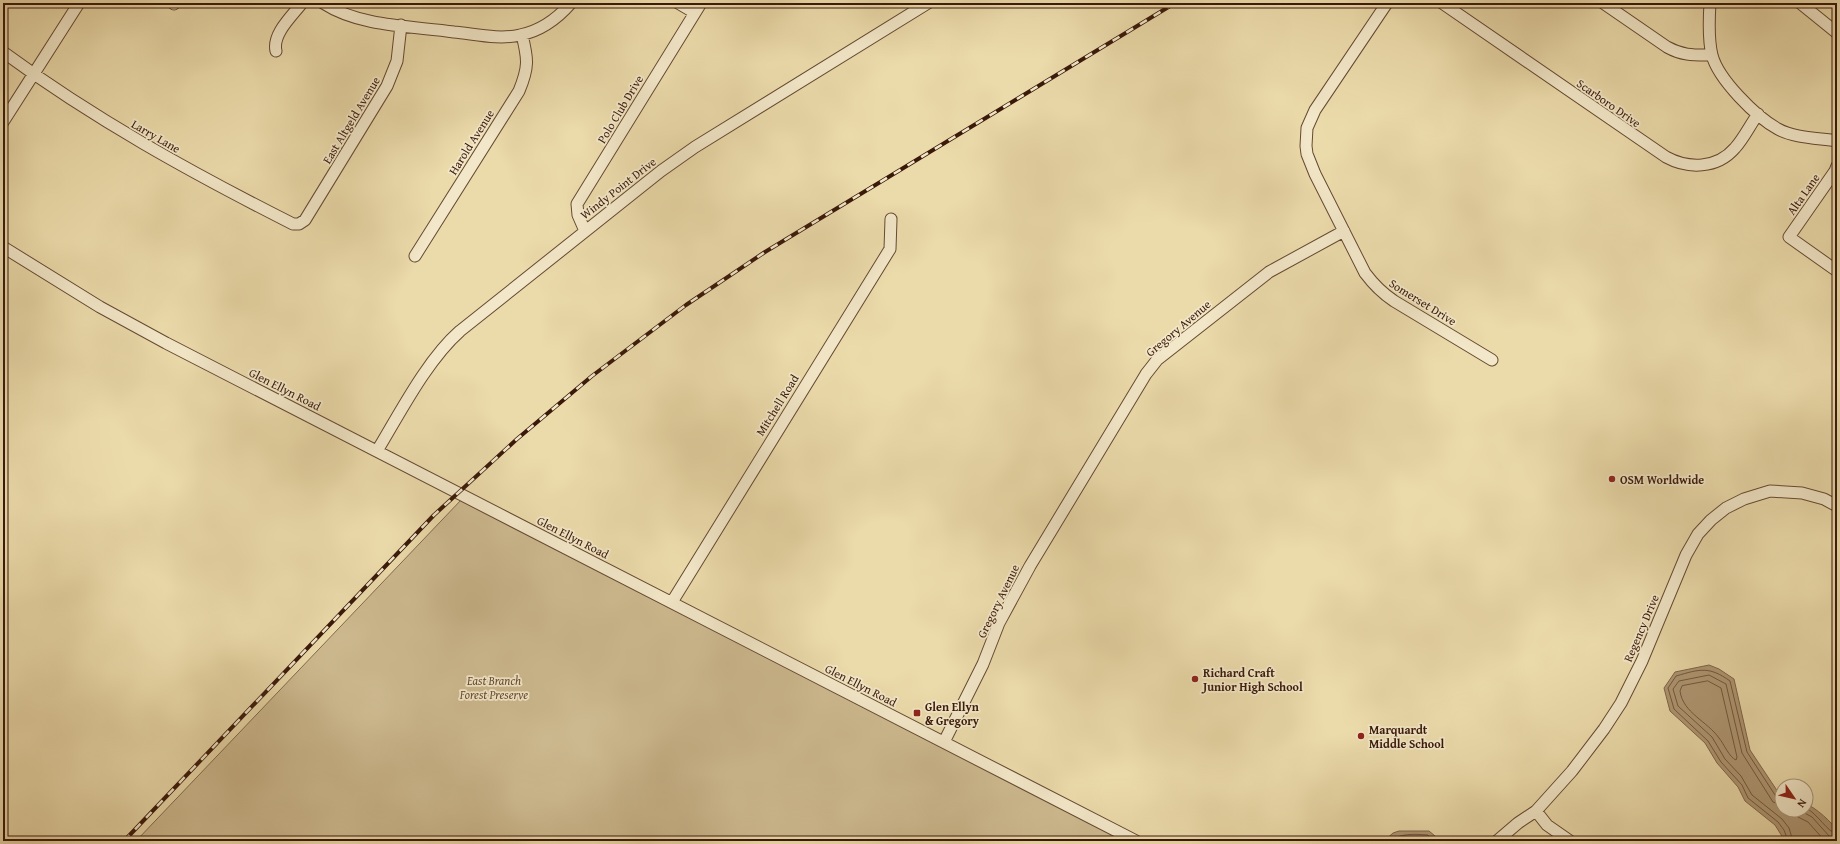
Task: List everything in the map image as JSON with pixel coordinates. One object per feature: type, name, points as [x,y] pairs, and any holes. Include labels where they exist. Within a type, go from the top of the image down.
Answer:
[{"type":"street","points":[[3,122],[79,3]]},
{"type":"street","points":[[276,51],[274,44],[277,37],[302,3]]},
{"type":"street","points":[[323,3],[344,14],[369,21],[498,37],[522,35],[551,22],[571,3]]},
{"type":"street","points":[[678,3],[694,13]]},
{"type":"street","name":"Polo Club Drive","points":[[585,231],[578,215],[577,204],[701,3]]},
{"type":"street","name":"Windy Point Drive","points":[[377,451],[432,362],[446,343],[585,231],[694,147],[928,3]]},
{"type":"street","points":[[1344,231],[1310,164],[1306,146],[1307,128],[1315,110],[1327,90],[1387,3]]},
{"type":"street","name":"Scarboro Drive","points":[[1442,3],[1666,157],[1676,162],[1689,165],[1703,165],[1711,164],[1724,157],[1736,147],[1758,114]]},
{"type":"street","points":[[1603,3],[1678,53],[1687,56],[1712,55]]},
{"type":"street","points":[[1710,3],[1712,55],[1728,84],[1758,114],[1778,129],[1799,136],[1837,141]]},
{"type":"street","points":[[1800,3],[1837,33]]},
{"type":"street","name":"East Altgeld Avenue","points":[[305,220],[387,86],[397,61],[401,25]]},
{"type":"street","name":"Harold Avenue","points":[[415,256],[519,90],[526,74],[527,56],[522,35]]},
{"type":"street","name":"Larry Lane","points":[[3,52],[110,125],[174,162],[293,224],[299,224],[305,220]]},
{"type":"street","name":"Alta Lane","points":[[1837,166],[1789,238],[1837,271]]},
{"type":"street","name":"Mitchell Road","points":[[672,602],[890,249],[891,218]]},
{"type":"street","name":"Somerset Drive","points":[[1344,231],[1365,273],[1382,293],[1492,360]]},
{"type":"street","name":"Gregory Avenue","points":[[944,742],[984,664],[999,623],[1030,566],[1154,364],[1269,272],[1344,231]]},
{"type":"street","name":"Glen Ellyn Road","points":[[3,247],[100,307],[160,339],[1136,841]]},
{"type":"street","name":"Regency Drive","points":[[1497,841],[1518,823],[1536,811],[1591,748],[1620,703],[1642,661],[1686,555],[1698,534],[1711,520],[1726,508],[1744,499],[1770,492],[1802,493],[1824,499],[1837,506]]},
{"type":"street","points":[[1536,811],[1547,825],[1570,841]]},
{"type":"green space","name":"East Branch Forest Preserve","points":[[462,499],[1129,841],[136,841]]},
{"type":"water","points":[[1709,665],[1719,669],[1734,679],[1750,750],[1774,786],[1774,818],[1814,818],[1814,808],[1835,828],[1837,832],[1837,841],[1785,841],[1775,825],[1745,801],[1738,787],[1717,763],[1705,743],[1670,711],[1664,688],[1675,672]]},
{"type":"water","points":[[1399,831],[1429,831],[1435,836],[1435,841],[1384,841],[1393,833]]},
{"type":"railway","points":[[124,841],[434,515],[517,439],[592,376],[686,305],[765,252],[1175,3]]},
{"type":"place","name":"OSM Worldwide","points":[[1612,479]]},
{"type":"place","name":"Richard Craft Junior High School","points":[[1195,679]]},
{"type":"place","name":"Glen Ellyn & Gregory","points":[[917,713]]},
{"type":"place","name":"Marquardt Middle School","points":[[1361,736]]}]
